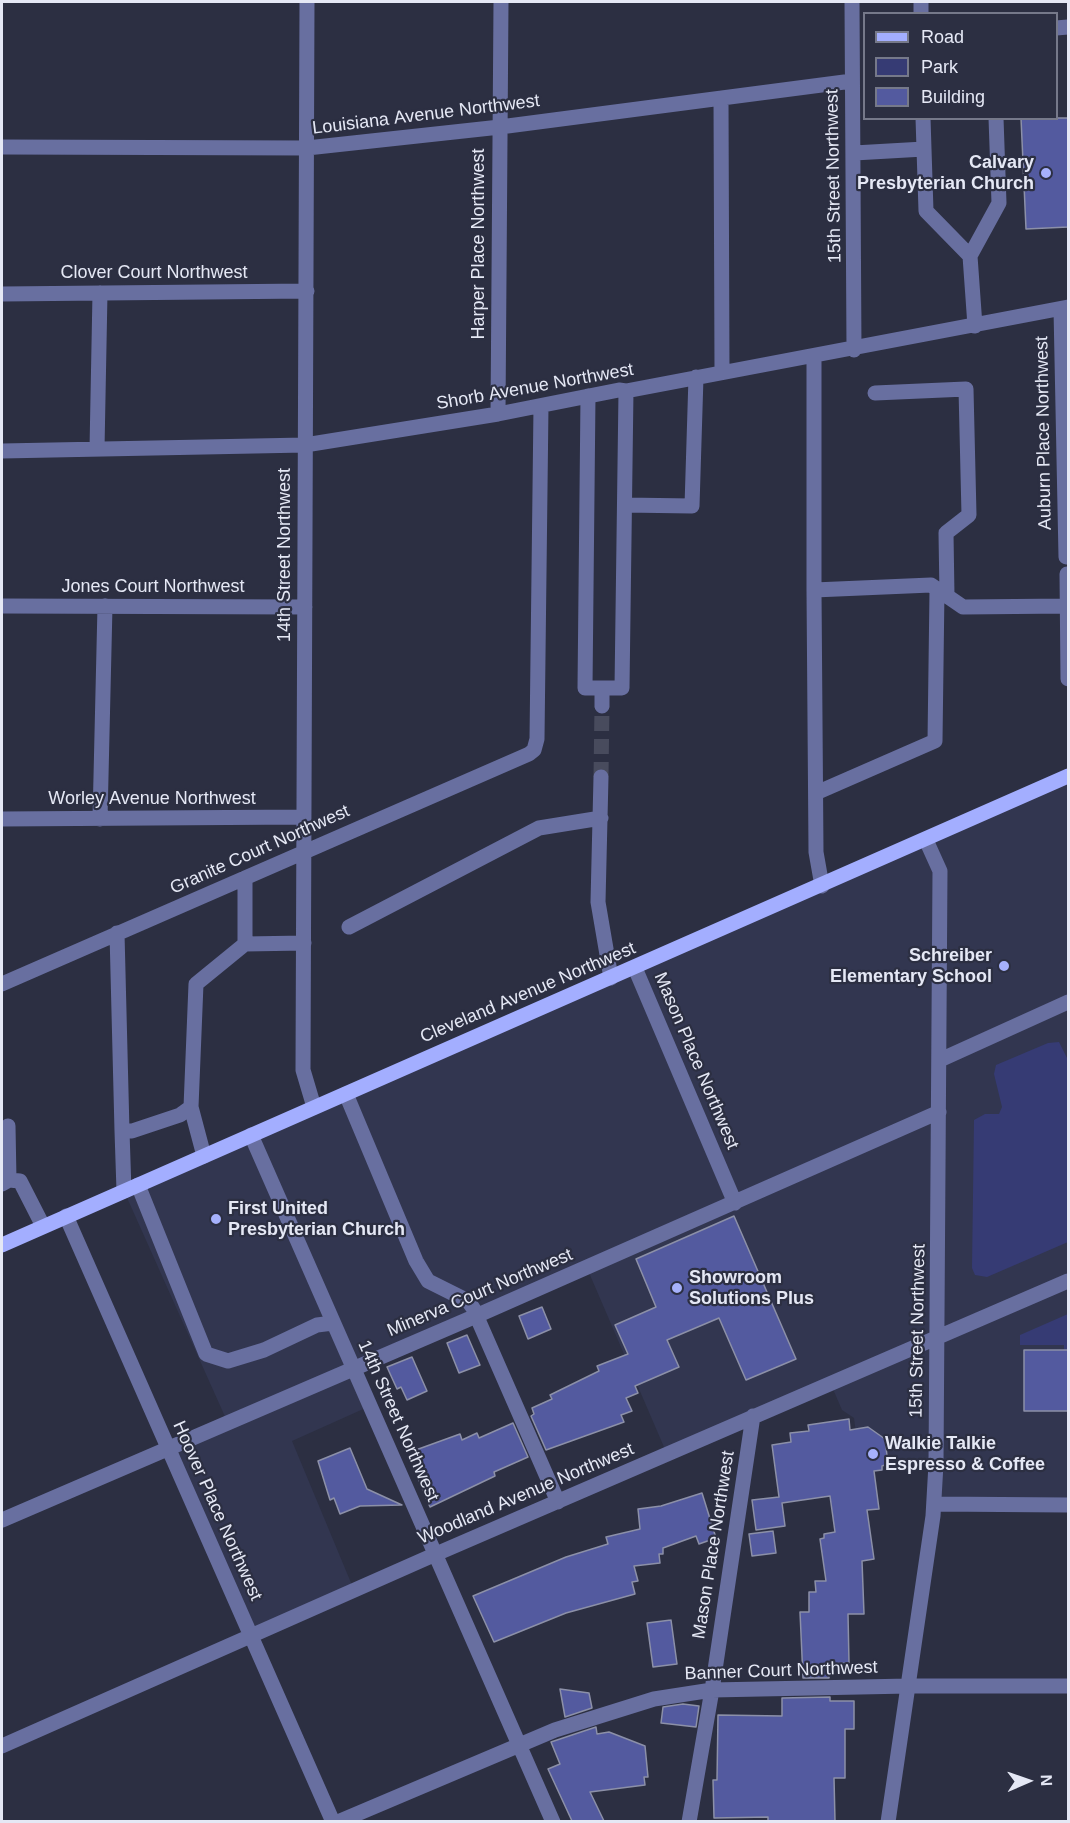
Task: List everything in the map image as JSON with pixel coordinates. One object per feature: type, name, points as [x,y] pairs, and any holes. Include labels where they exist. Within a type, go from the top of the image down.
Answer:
[{"type":"main road","name":"Cleveland Avenue Northwest","points":[[2,1245],[1068,776]]},
{"type":"street","name":"14th Street Northwest","points":[[307,2],[303,1070],[305,1084],[314,1107]]},
{"type":"street","name":"Harper Place Northwest","points":[[498,414],[501,2]]},
{"type":"street","name":"15th Street Northwest","points":[[852,2],[854,350]]},
{"type":"street","name":"Louisiana Avenue Northwest","points":[[2,147],[307,148],[500,127],[852,81]]},
{"type":"street","points":[[722,98],[722,372]]},
{"type":"street","points":[[923,120],[926,211],[970,256]]},
{"type":"street","points":[[975,326],[970,256],[999,202],[996,120]]},
{"type":"street","points":[[854,153],[924,149]]},
{"type":"street","name":"Clover Court Northwest","points":[[2,294],[306,291]]},
{"type":"street","points":[[97,449],[100,293]]},
{"type":"street","name":"Shorb Avenue Northwest","points":[[2,451],[305,445],[498,414],[619,390],[626,391],[854,350],[1065,308]]},
{"type":"street","name":"Auburn Place Northwest","points":[[1065,308],[1067,557]]},
{"type":"street","points":[[814,357],[816,852],[822,886]]},
{"type":"street","points":[[625,505],[692,506],[696,377]]},
{"type":"street","points":[[816,793],[935,741],[946,533],[969,515],[966,389],[875,393]]},
{"type":"street","points":[[588,396],[585,688],[622,688],[626,391]]},
{"type":"street","name":"Granite Court Northwest","points":[[2,984],[534,750],[537,739],[542,405]]},
{"type":"street","points":[[1066,574],[1068,680]]},
{"type":"street","points":[[814,590],[931,585],[963,607],[1068,615]]},
{"type":"street","name":"Jones Court Northwest","points":[[2,606],[305,607]]},
{"type":"street","points":[[100,819],[105,606]]},
{"type":"street","points":[[602,688],[602,706]]},
{"type":"street","points":[[601,777],[598,902],[611,978]]},
{"type":"street","name":"Worley Avenue Northwest","points":[[2,819],[303,818]]},
{"type":"street","points":[[349,927],[539,828],[601,818]]},
{"type":"street","name":"15th Street Northwest","points":[[888,1821],[934,1504],[938,1336],[940,872],[926,840]]},
{"type":"street","points":[[245,878],[245,944]]},
{"type":"street","points":[[117,933],[122,1131],[131,1188],[206,1354],[228,1361],[264,1350],[317,1325],[333,1323]]},
{"type":"street","points":[[204,1156],[191,1107],[196,984],[245,944],[303,943]]},
{"type":"street","name":"Mason Place Northwest","points":[[635,968],[735,1203]]},
{"type":"street","points":[[940,1060],[1068,1002]]},
{"type":"street","points":[[346,1094],[416,1261],[428,1281],[468,1301],[477,1316],[558,1502]]},
{"type":"street","points":[[122,1131],[132,1131],[180,1115],[191,1107]]},
{"type":"street","name":"Minerva Court Northwest","points":[[2,1520],[477,1316],[939,1112]]},
{"type":"street","points":[[8,1126],[5,1182],[20,1181],[44,1226]]},
{"type":"street","name":"14th Street Northwest","points":[[251,1135],[553,1821]]},
{"type":"street","name":"Hoover Place Northwest","points":[[66,1216],[333,1821]]},
{"type":"street","name":"Woodland Avenue Northwest","points":[[2,1746],[436,1554],[1068,1281]]},
{"type":"street","name":"Mason Place Northwest","points":[[689,1821],[753,1416]]},
{"type":"street","points":[[934,1504],[1068,1506]]},
{"type":"street","name":"Banner Court Northwest","points":[[338,1821],[518,1744],[602,1713],[654,1699],[711,1690],[1068,1686]]},
{"type":"shaded area","points":[[1068,776],[1068,1505],[934,1504],[936,1464],[861,1473],[854,1418],[842,1410],[830,1382],[667,1454],[587,1268],[353,1368],[370,1406],[292,1441],[354,1590],[251,1637],[168,1447],[227,1421],[124,1191]]},
{"type":"green space","points":[[1059,1042],[1068,1060],[1068,1242],[987,1277],[975,1275],[972,1268],[974,1120],[985,1114],[999,1114],[1002,1107],[994,1074],[996,1065],[1048,1043]]},
{"type":"green space","points":[[1068,1314],[1068,1350],[1064,1350],[1064,1345],[1020,1345],[1020,1335]]},
{"type":"building","name":"Calvary Presbyterian Church","points":[[1068,118],[1068,227],[1026,229],[1021,120]]},
{"type":"building","points":[[734,1216],[796,1359],[746,1380],[719,1318],[667,1340],[679,1367],[635,1386],[638,1393],[626,1398],[632,1411],[621,1415],[624,1422],[546,1450],[531,1416],[534,1414],[532,1408],[552,1399],[550,1395],[599,1371],[597,1366],[628,1354],[615,1325],[656,1307],[636,1259]]},
{"type":"building","points":[[542,1307],[551,1329],[528,1339],[519,1316]]},
{"type":"building","points":[[467,1335],[480,1365],[459,1373],[447,1343]]},
{"type":"building","points":[[1024,1350],[1068,1350],[1068,1411],[1024,1411]]},
{"type":"building","points":[[412,1357],[427,1391],[407,1400],[401,1387],[397,1389],[387,1367]]},
{"type":"building","points":[[849,1419],[850,1430],[868,1427],[885,1439],[888,1464],[882,1466],[882,1470],[874,1471],[879,1509],[867,1510],[874,1559],[862,1561],[864,1614],[848,1614],[849,1663],[829,1664],[829,1678],[803,1678],[800,1612],[809,1612],[809,1592],[816,1592],[815,1581],[826,1581],[820,1539],[824,1538],[824,1534],[835,1532],[830,1496],[782,1503],[785,1526],[756,1530],[752,1500],[779,1497],[772,1445],[791,1442],[790,1433],[809,1431],[808,1425]]},
{"type":"building","points":[[513,1423],[528,1457],[494,1472],[495,1476],[430,1507],[413,1466],[418,1464],[413,1451],[460,1434],[462,1440],[477,1433],[479,1438]]},
{"type":"building","points":[[350,1448],[367,1489],[402,1505],[360,1506],[340,1514],[334,1498],[330,1500],[318,1461]]},
{"type":"building","points":[[702,1493],[716,1538],[699,1544],[696,1536],[663,1548],[663,1554],[659,1554],[660,1563],[634,1566],[638,1581],[632,1582],[635,1594],[566,1613],[494,1642],[473,1596],[566,1557],[608,1544],[606,1537],[640,1529],[638,1509],[661,1506]]},
{"type":"building","points":[[773,1531],[776,1553],[752,1556],[749,1534]]},
{"type":"building","points":[[671,1620],[677,1664],[653,1667],[647,1623]]},
{"type":"building","points":[[560,1689],[589,1693],[592,1708],[565,1717]]},
{"type":"building","points":[[830,1697],[830,1701],[854,1701],[854,1729],[845,1729],[845,1778],[834,1778],[835,1821],[768,1821],[768,1817],[714,1818],[713,1780],[717,1780],[718,1715],[782,1716],[782,1698]]},
{"type":"building","points":[[683,1704],[699,1706],[696,1727],[661,1723],[663,1707]]},
{"type":"building","points":[[596,1727],[597,1734],[609,1732],[645,1746],[648,1777],[644,1777],[645,1785],[590,1792],[604,1821],[572,1821],[548,1769],[560,1764],[551,1742]]},
{"type":"tunnel","points":[[601,777],[602,706]]},
{"type":"place","name":"Calvary Presbyterian Church","points":[[1046,173]]},
{"type":"place","name":"Schreiber Elementary School","points":[[1004,966]]},
{"type":"place","name":"First United Presbyterian Church","points":[[216,1219]]},
{"type":"place","name":"Showroom Solutions Plus","points":[[677,1288]]},
{"type":"place","name":"Walkie Talkie Espresso & Coffee","points":[[873,1454]]}]
